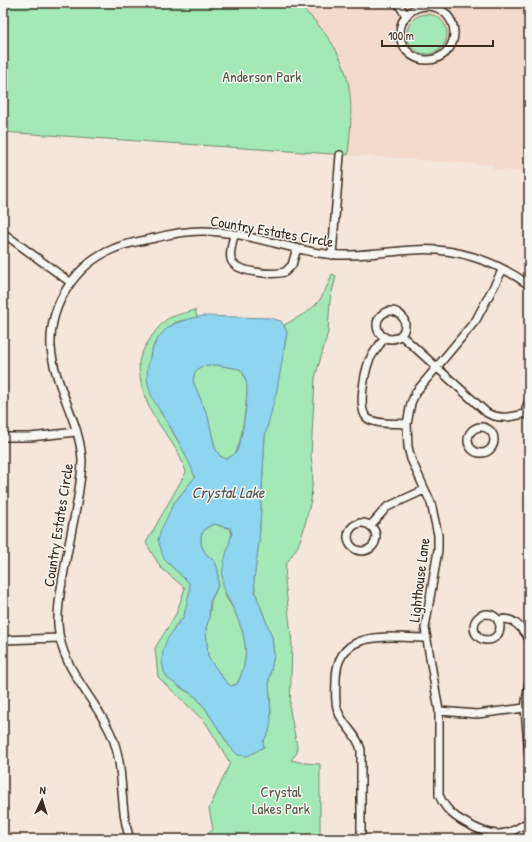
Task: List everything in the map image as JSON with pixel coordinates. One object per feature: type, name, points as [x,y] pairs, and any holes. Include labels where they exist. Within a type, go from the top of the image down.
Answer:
[{"type":"street","points":[[398,3],[406,16]]},
{"type":"street","points":[[415,5],[430,5],[441,9],[451,19],[455,36],[449,50],[444,55],[428,60],[419,59],[410,54],[404,48],[400,32],[401,24],[406,16],[415,5]]},
{"type":"street","points":[[332,255],[340,155]]},
{"type":"street","name":"Country Estates Circle","points":[[130,839],[125,819],[118,756],[115,744],[104,722],[70,668],[64,655],[58,627],[60,599],[81,474],[80,448],[57,375],[51,347],[51,333],[57,307],[70,282],[78,273],[102,254],[128,244],[175,233],[190,232],[234,234],[332,255],[353,256],[434,250],[468,255],[503,268],[529,285]]},
{"type":"street","points":[[3,233],[70,282]]},
{"type":"street","points":[[234,234],[231,250],[231,261],[234,266],[244,270],[285,272],[292,265],[297,248]]},
{"type":"street","name":"Lighthouse Lane","points":[[503,268],[476,320],[416,392],[411,403],[406,424],[407,441],[411,459],[436,520],[438,535],[436,562],[427,614],[426,638],[439,711],[439,795],[448,812],[480,836],[508,833],[529,821]]},
{"type":"street","points":[[391,312],[401,316],[404,320],[404,331],[401,335],[391,339],[385,337],[378,331],[378,320],[386,313],[391,312]]},
{"type":"street","points":[[401,335],[480,408],[492,416],[506,418],[528,415],[526,408],[529,401]]},
{"type":"street","points":[[385,337],[372,355],[368,366],[362,398],[362,411],[372,420],[406,424]]},
{"type":"street","points":[[487,428],[492,416]]},
{"type":"street","points":[[3,437],[30,437],[76,432]]},
{"type":"street","points":[[370,526],[387,507],[424,490]]},
{"type":"street","points":[[498,620],[504,619],[512,621],[519,626],[529,640]]},
{"type":"street","points":[[3,640],[60,638]]},
{"type":"street","points":[[362,839],[361,750],[357,738],[342,719],[336,706],[337,665],[350,646],[364,639],[426,638]]},
{"type":"street","points":[[529,682],[525,708],[529,756]]},
{"type":"street","points":[[439,711],[477,714],[525,708]]},
{"type":"shaded area","points":[[297,3],[529,3],[529,172],[493,169],[493,165],[348,155],[352,99],[345,70],[336,48],[323,30]]},
{"type":"green space","name":"Anderson Park","points":[[3,3],[297,3],[318,24],[342,61],[350,90],[351,121],[348,155],[3,132]]},
{"type":"green space","points":[[431,14],[438,17],[444,23],[447,34],[446,42],[438,51],[431,54],[423,54],[416,51],[408,42],[407,30],[410,23],[419,15]]},
{"type":"green space","name":"Crystal Lakes Park","points":[[332,274],[336,276],[330,300],[328,332],[315,378],[311,456],[313,473],[311,500],[298,546],[286,564],[285,580],[292,644],[290,711],[297,746],[297,753],[291,760],[320,764],[320,839],[203,839],[213,829],[209,809],[230,763],[206,723],[158,677],[155,648],[176,614],[185,588],[161,568],[146,543],[186,472],[180,457],[158,423],[148,404],[140,377],[140,359],[149,340],[166,320],[176,315],[195,310],[197,317],[176,322],[163,332],[155,342],[150,355],[159,410],[188,457],[195,477],[174,503],[164,559],[189,583],[190,590],[184,616],[174,627],[178,686],[196,697],[205,708],[230,747],[263,742],[269,732],[271,713],[269,680],[274,655],[272,637],[255,592],[254,579],[259,542],[265,436],[284,351],[287,332],[284,325],[309,311],[314,306],[324,294]]},
{"type":"green space","points":[[216,365],[240,369],[245,377],[247,386],[244,420],[238,448],[234,454],[226,459],[220,456],[215,448],[208,417],[193,381],[195,372],[200,367]]},
{"type":"green space","points":[[214,524],[230,529],[232,533],[225,565],[224,589],[226,597],[234,610],[242,629],[245,647],[244,665],[241,674],[237,684],[231,686],[225,681],[208,657],[206,627],[209,620],[211,601],[218,586],[218,570],[215,562],[206,554],[201,545],[201,535],[206,528]]},
{"type":"water","name":"Crystal Lake","points":[[203,316],[270,318],[281,321],[287,332],[277,390],[265,436],[259,542],[254,579],[255,592],[272,637],[274,655],[269,680],[271,721],[269,732],[263,742],[264,747],[248,756],[238,755],[230,747],[205,708],[196,697],[168,679],[164,672],[162,661],[163,651],[167,639],[184,616],[190,590],[189,583],[164,559],[158,540],[161,530],[174,503],[195,477],[180,444],[151,395],[147,380],[147,372],[152,351],[160,335],[178,322]],"holes":[[[216,365],[240,369],[245,377],[247,386],[246,409],[238,448],[233,455],[226,459],[220,456],[215,448],[208,417],[193,381],[195,372],[200,367]],[[214,524],[230,528],[232,533],[223,565],[222,579],[225,592],[242,629],[245,647],[244,665],[241,674],[237,684],[231,686],[225,681],[208,657],[206,627],[209,620],[210,601],[218,586],[218,570],[215,562],[206,554],[201,545],[201,535],[206,528]]]}]
